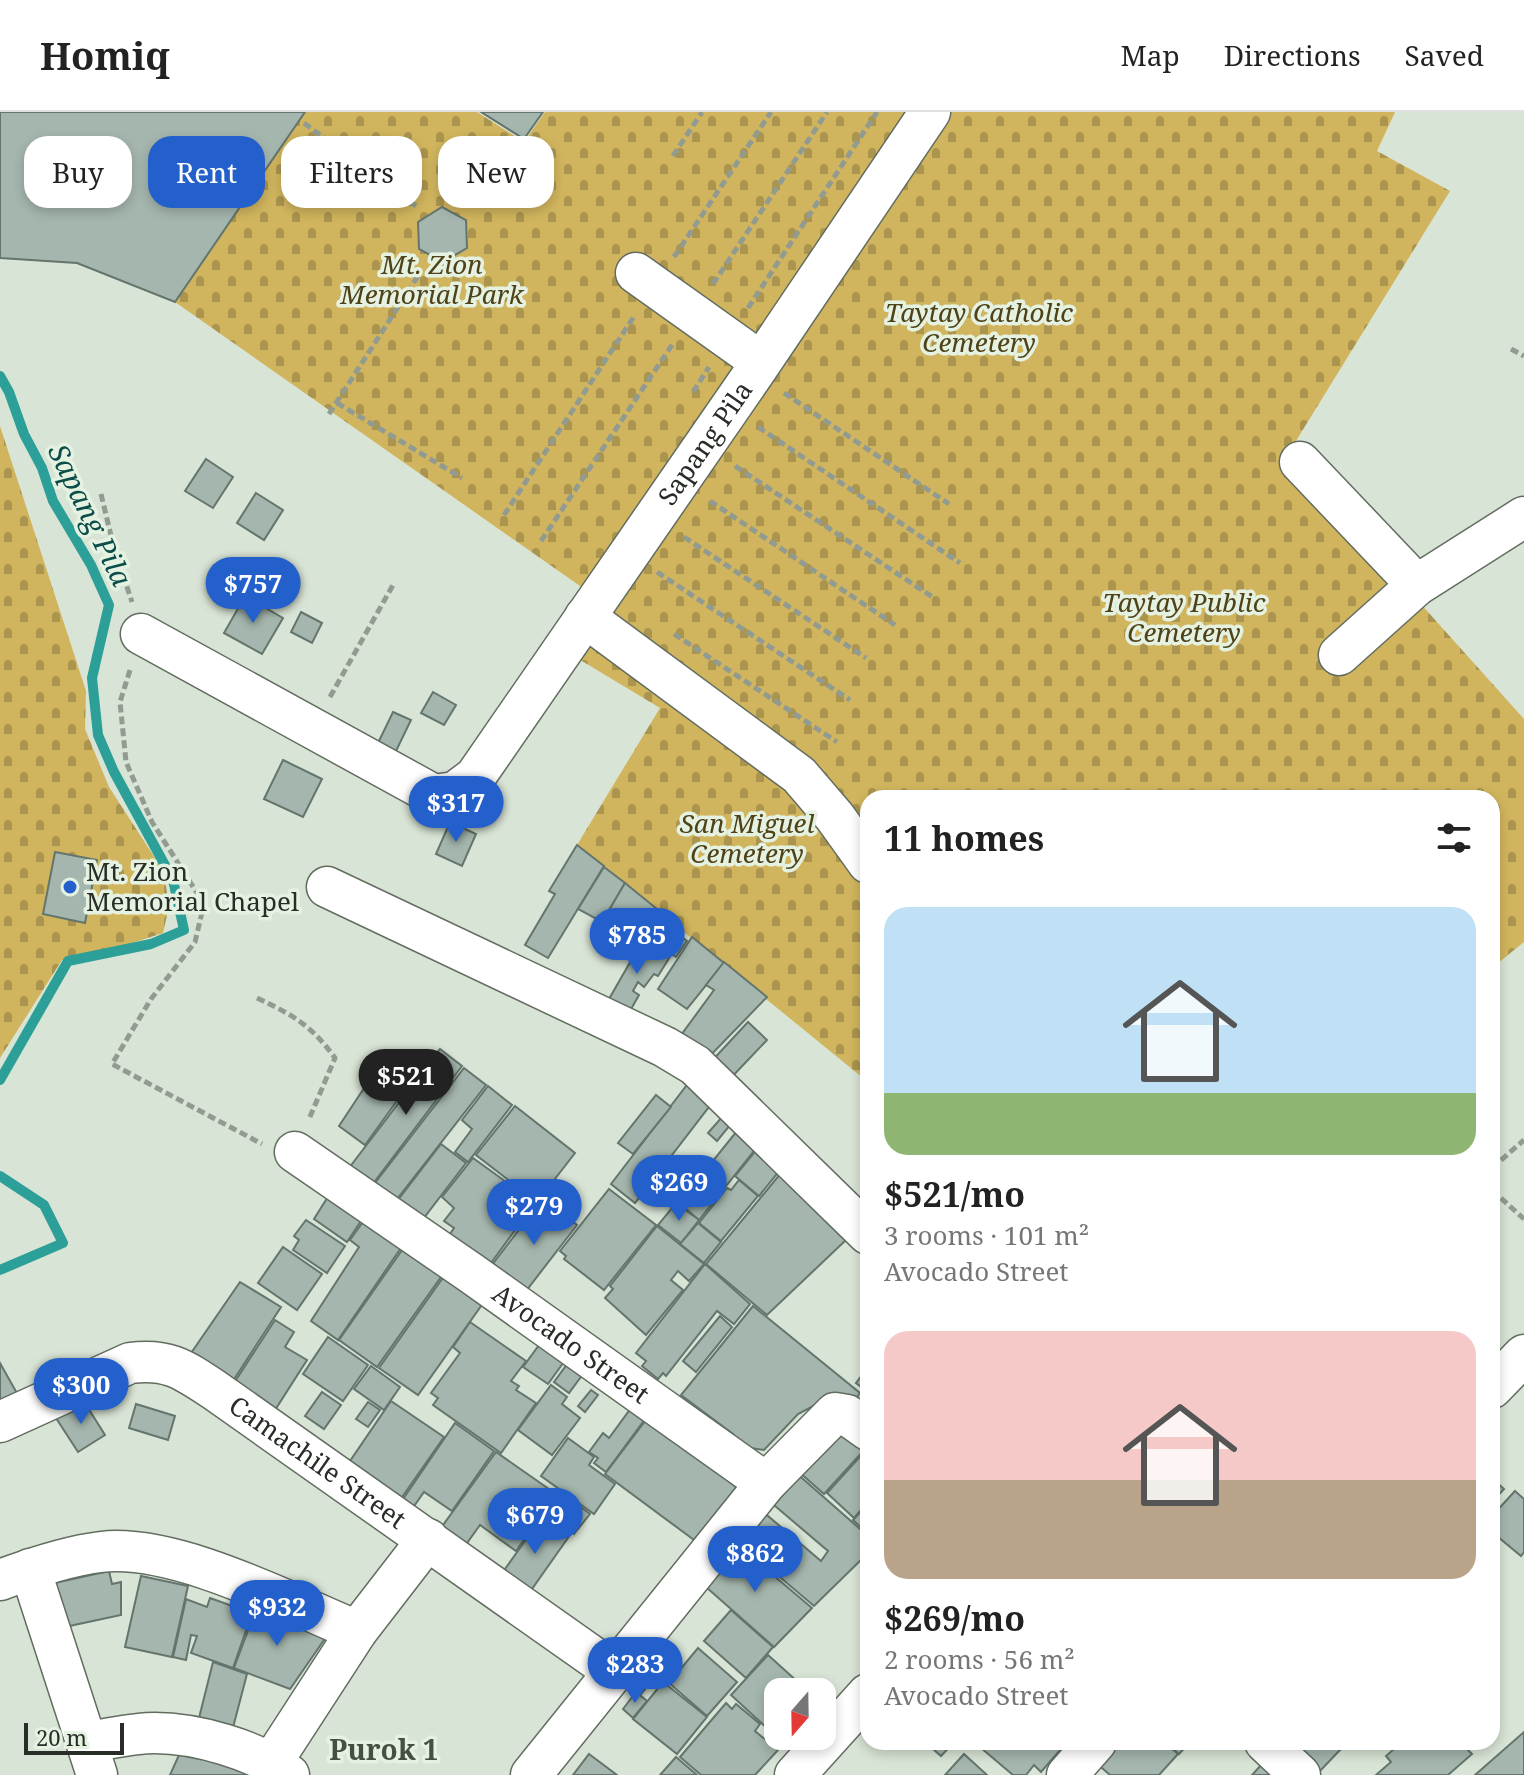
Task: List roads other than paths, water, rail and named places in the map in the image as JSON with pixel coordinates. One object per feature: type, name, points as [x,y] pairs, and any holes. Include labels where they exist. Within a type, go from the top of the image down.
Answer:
[{"type":"street","name":"Sapang Pila","points":[[141,634],[434,795],[455,792],[475,777],[758,368],[930,112]]},
{"type":"street","points":[[636,273],[758,368]]},
{"type":"street","points":[[1300,462],[1417,585]]},
{"type":"street","points":[[1339,655],[1417,585],[1521,523]]},
{"type":"street","points":[[585,617],[799,775],[860,852]]},
{"type":"street","points":[[327,887],[665,1047],[695,1065],[860,1226]]},
{"type":"street","name":"Avocado Street","points":[[295,1152],[766,1483]]},
{"type":"street","points":[[1500,1380],[1524,1355]]},
{"type":"street","name":"Camachile Street","points":[[0,1422],[130,1363],[150,1360],[172,1364],[213,1389],[613,1671]]},
{"type":"street","points":[[531,1775],[766,1483],[835,1413],[847,1415],[860,1424]]},
{"type":"street","points":[[357,1631],[206,1569],[154,1554],[102,1552],[15,1575],[92,1758],[155,1733],[234,1746],[281,1769],[357,1631],[428,1539]]},
{"type":"street","points":[[795,1775],[860,1703]]},
{"type":"street","points":[[1067,1775],[1089,1750]]},
{"type":"street","points":[[1273,1750],[1300,1775]]},
{"type":"waterway","name":"Sapang Pila","points":[[0,376],[42,468],[53,501],[91,565],[109,605],[92,678],[98,735],[114,772],[173,880],[184,930],[151,944],[68,961],[0,1080]]},
{"type":"waterway","name":"Sapang Pila","points":[[0,1176],[44,1205],[63,1243],[0,1270]]},
{"type":"place","name":"Mt. Zion Memorial Chapel","points":[[70,887]]},
{"type":"district","name":"Purok 1","points":[[384,1750]]},
{"type":"park label","name":"Mt. Zion Memorial Park","points":[[432,280]]},
{"type":"park label","name":"Taytay Catholic Cemetery","points":[[979,328]]},
{"type":"park label","name":"Taytay Public Cemetery","points":[[1184,618]]},
{"type":"park label","name":"San Miguel Cemetery","points":[[747,839]]}]
